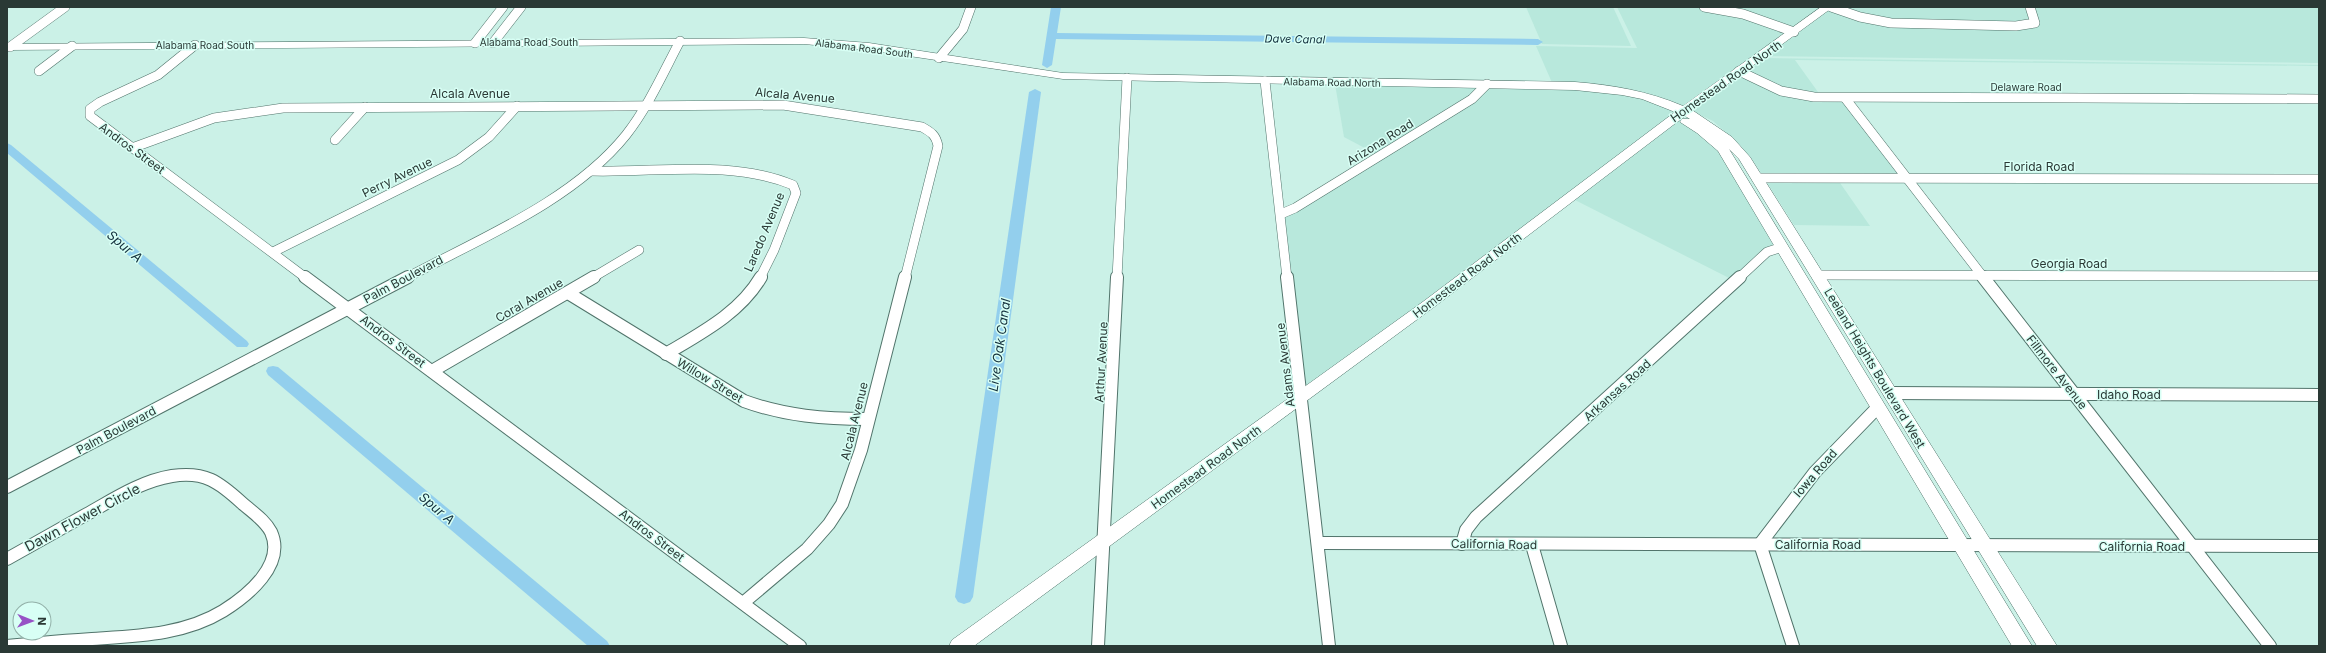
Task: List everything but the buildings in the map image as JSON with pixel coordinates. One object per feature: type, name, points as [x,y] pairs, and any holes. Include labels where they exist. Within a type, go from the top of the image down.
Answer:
[{"type":"main road","name":"Homestead Road North","points":[[959,646],[1429,304],[1680,113],[1829,7]]},
{"type":"main road","name":"Alabama Road South","points":[[9,47],[680,41],[825,42],[875,47],[1048,74]]},
{"type":"main road","name":"Alabama Road North","points":[[1048,74],[1127,78],[1582,86],[1616,90],[1680,113]]},
{"type":"main road","name":"Leeland Heights Boulevard West","points":[[1680,113],[1709,123],[1721,132],[1744,156],[1819,275],[1890,393],[2047,646]]},
{"type":"main road","name":"Leeland Heights Boulevard West","points":[[1680,113],[1723,149],[2022,646]]},
{"type":"street","points":[[9,47],[65,7]]},
{"type":"street","points":[[475,43],[503,7]]},
{"type":"street","points":[[493,43],[520,7]]},
{"type":"street","points":[[939,58],[963,29],[971,7]]},
{"type":"street","points":[[1704,7],[1743,14],[1794,32]]},
{"type":"street","points":[[1829,7],[1860,17],[1891,23],[2016,26],[2035,23],[2030,7]]},
{"type":"street","name":"Palm Boulevard","points":[[7,487],[530,212],[591,171],[625,136],[680,41]]},
{"type":"street","name":"Andros Street","points":[[195,45],[158,75],[100,102],[90,109],[90,116],[800,646]]},
{"type":"street","points":[[39,71],[72,46]]},
{"type":"street","name":"Delaware Road","points":[[1739,71],[1758,82],[1797,95],[1845,98],[2319,99]]},
{"type":"street","name":"Arthur Avenue","points":[[1098,646],[1127,78]]},
{"type":"street","name":"Adams Avenue","points":[[1265,81],[1296,364],[1302,396],[1330,646]]},
{"type":"street","name":"Arizona Road","points":[[1280,214],[1295,208],[1460,107],[1472,99],[1487,84]]},
{"type":"street","name":"Fillmore Avenue","points":[[1845,98],[2270,646]]},
{"type":"street","name":"Alcala Avenue","points":[[132,148],[200,122],[252,111],[283,108],[735,104],[807,107],[922,127],[932,132],[937,139],[938,146],[854,473],[838,510],[815,539],[794,560],[743,603]]},
{"type":"street","name":"Perry Avenue","points":[[273,252],[453,164],[488,139],[503,125],[517,106]]},
{"type":"street","points":[[336,140],[365,107]]},
{"type":"street","name":"Laredo Avenue","points":[[591,171],[743,172],[774,177],[793,185],[796,193],[757,282],[748,294],[723,317],[666,354]]},
{"type":"street","name":"Florida Road","points":[[1758,178],[2319,179]]},
{"type":"street","name":"Arkansas Road","points":[[1462,544],[1466,530],[1476,517],[1767,252],[1782,247]]},
{"type":"street","name":"Coral Avenue","points":[[432,371],[639,250]]},
{"type":"street","name":"Georgia Road","points":[[1819,275],[2319,276]]},
{"type":"street","name":"Willow Street","points":[[568,292],[719,388],[762,408],[812,418],[868,419]]},
{"type":"street","name":"Idaho Road","points":[[1890,393],[2319,395]]},
{"type":"street","name":"Iowa Road","points":[[1760,544],[1786,506],[1815,472],[1854,429],[1878,408]]},
{"type":"street","name":"Dawn Flower Circle","points":[[7,558],[144,484],[171,476],[188,475],[205,476],[217,480],[265,524],[272,533],[276,545],[272,559],[254,587],[231,606],[212,618],[187,627],[145,634],[7,646]]},
{"type":"street","name":"California Road","points":[[1318,542],[1462,544],[2319,546]]},
{"type":"street","points":[[1532,544],[1561,646]]},
{"type":"street","points":[[1760,544],[1793,646]]},
{"type":"shaded area","points":[[1526,7],[1613,7],[1631,46],[1542,44]]},
{"type":"shaded area","points":[[1617,7],[2319,7],[2319,63],[1761,56],[1676,116],[1714,140],[1782,247],[1767,252],[1735,281],[1569,197],[1302,396],[1281,214],[1302,204],[1487,84],[1553,85],[1536,46],[1637,48]]},
{"type":"shaded area","points":[[1766,58],[2319,66],[1795,60],[1823,99],[1851,99],[1913,180],[1838,180],[1870,226],[1794,225],[1756,165],[1740,145],[1713,121],[1692,111]]},
{"type":"shaded area","points":[[1335,84],[1479,87],[1468,97],[1376,154],[1344,137]]},
{"type":"waterway","name":"Live Oak Canal","points":[[1051,36],[1056,7]]},
{"type":"waterway","name":"Live Oak Canal","points":[[1047,65],[1051,36]]},
{"type":"waterway","name":"Dave Canal","points":[[1051,36],[1538,42]]},
{"type":"waterway","name":"Live Oak Canal","points":[[964,597],[1035,92]]},
{"type":"waterway","name":"Spur A","points":[[7,147],[242,344]]},
{"type":"waterway","name":"Spur A","points":[[273,371],[601,646]]}]
